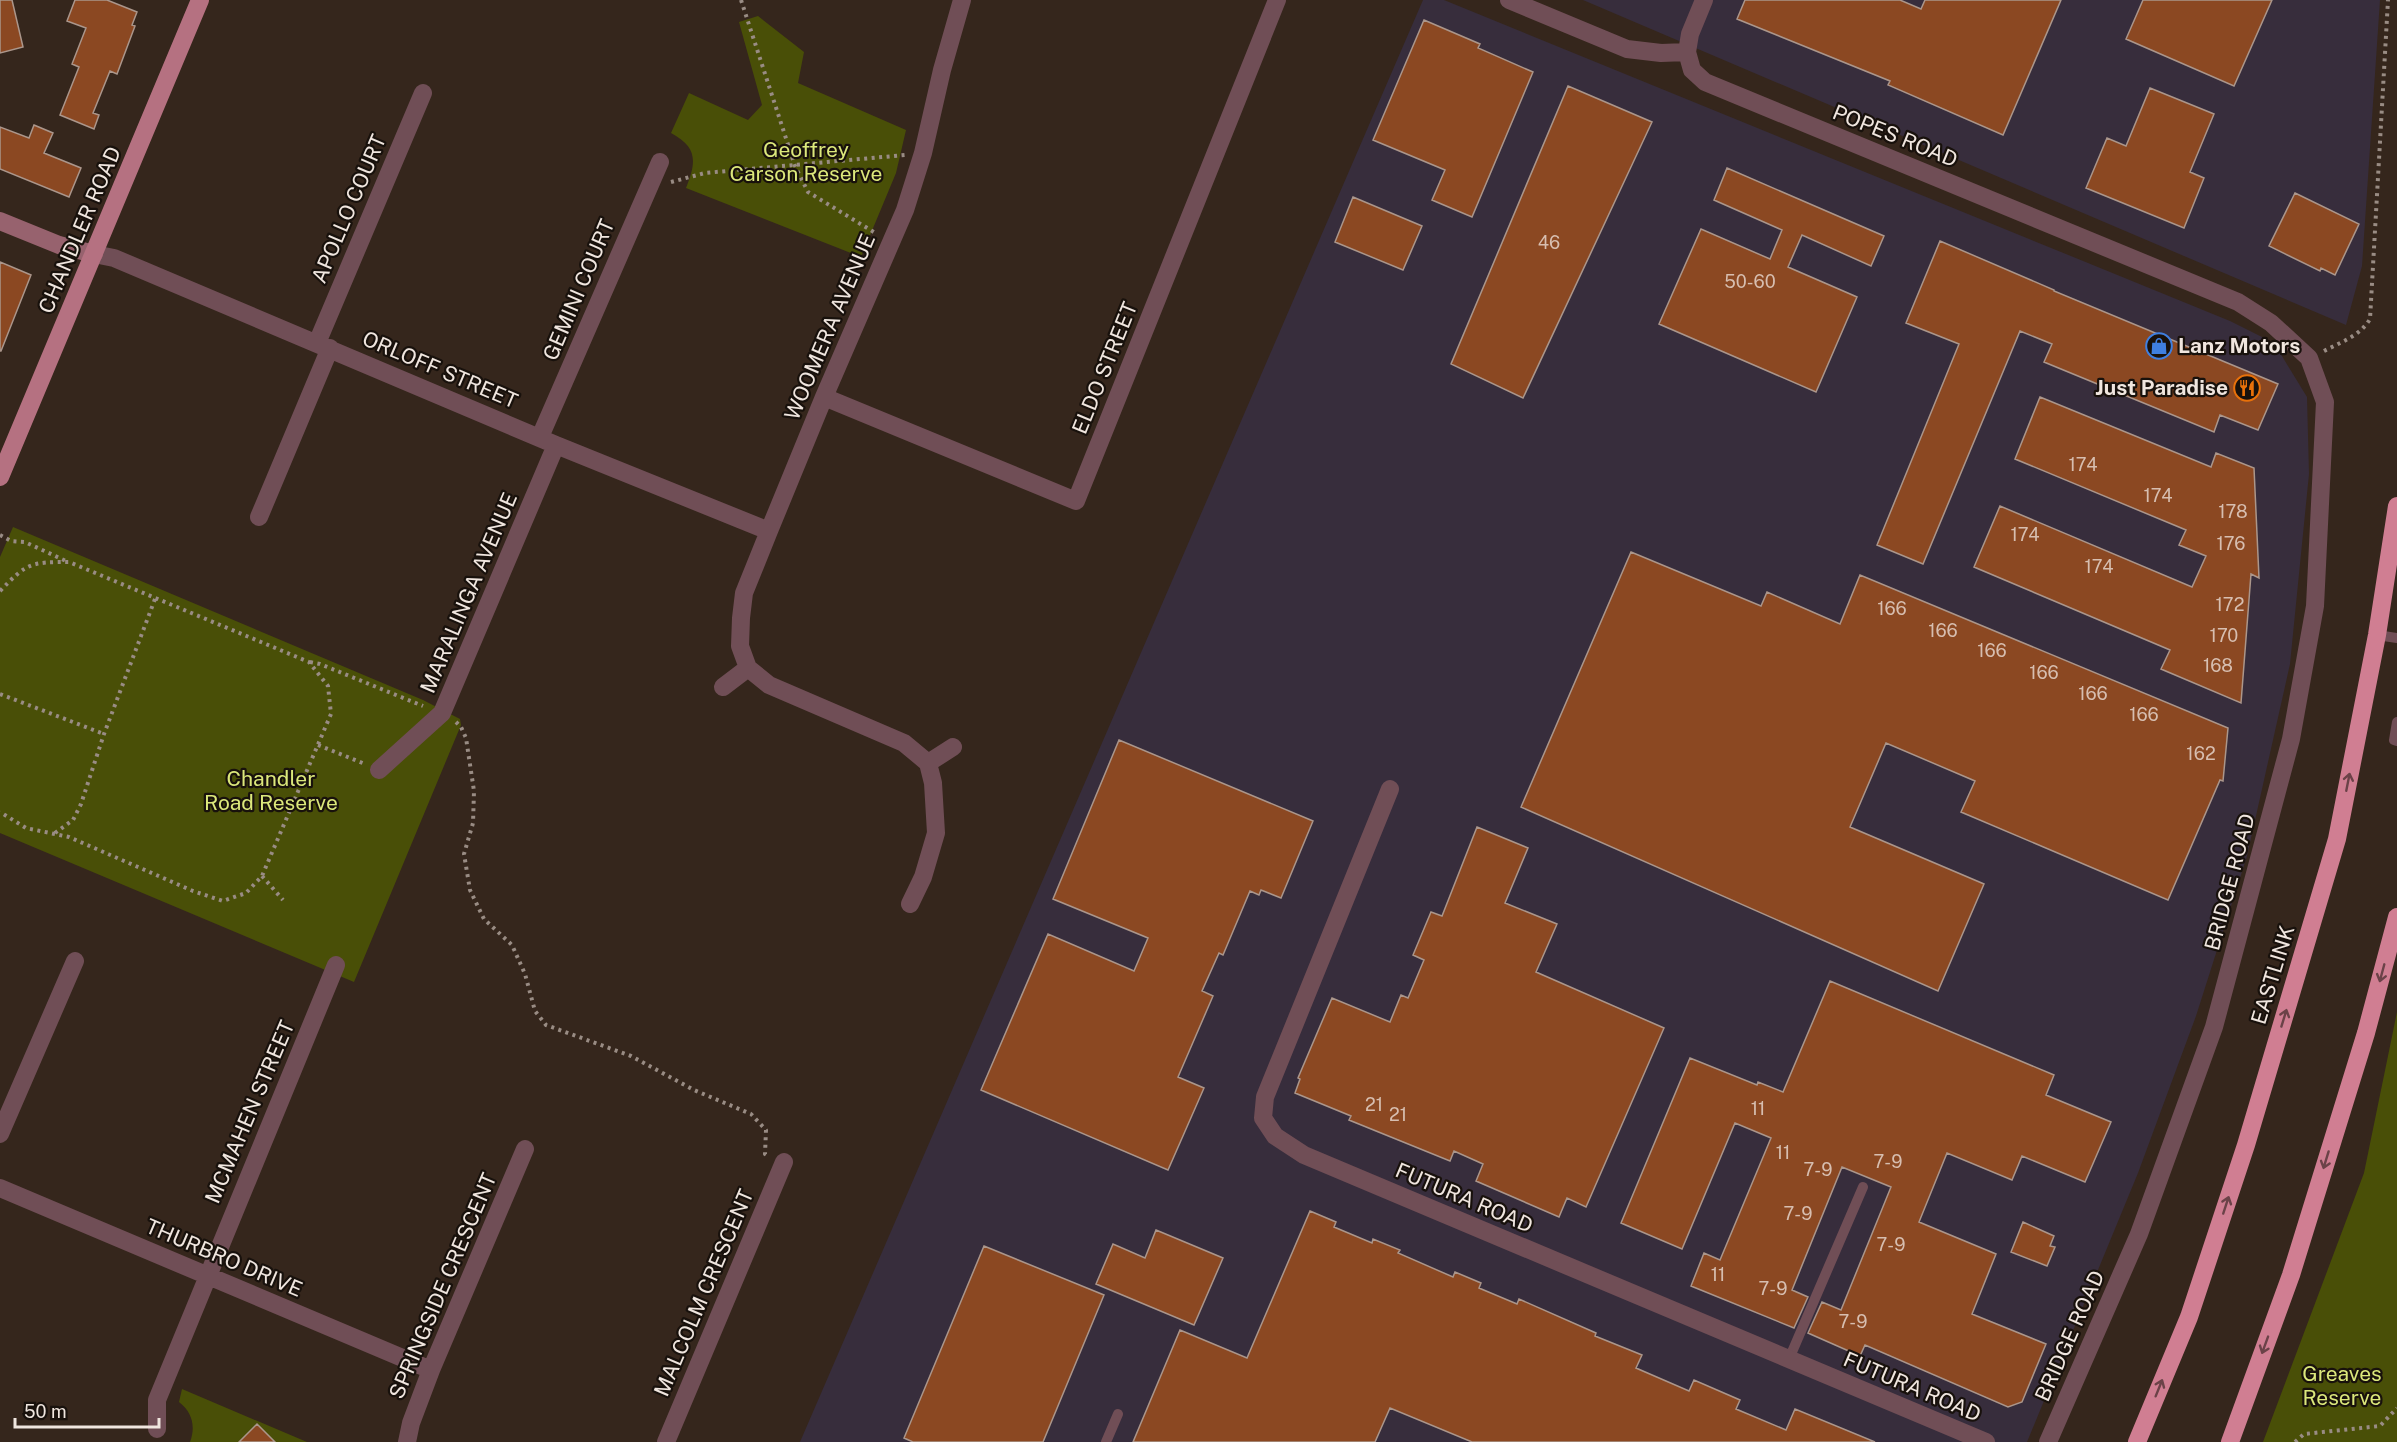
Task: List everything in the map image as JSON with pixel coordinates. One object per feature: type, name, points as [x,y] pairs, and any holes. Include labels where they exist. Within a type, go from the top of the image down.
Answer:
[{"type":"highway","name":"EASTLINK","points":[[2137,1442],[2188,1317],[2246,1145],[2337,839],[2377,635],[2397,506]]},
{"type":"highway","points":[[2230,1442],[2290,1275],[2366,1033],[2397,916]]},
{"type":"main road","name":"CHANDLER ROAD","points":[[0,477],[200,0]]},
{"type":"street","name":"WOOMERA AVENUE","points":[[748,668],[740,646],[744,593],[824,397],[905,210],[923,153],[942,70],[962,0]]},
{"type":"street","name":"ELDO STREET","points":[[824,397],[1076,501],[1277,0]]},
{"type":"street","points":[[1509,0],[1627,49],[1661,53],[1688,52],[1690,34],[1704,0]]},
{"type":"street","name":"POPES ROAD","points":[[1688,52],[1692,70],[1705,82],[2238,302],[2271,323]]},
{"type":"street","name":"APOLLO COURT","points":[[259,517],[323,345],[423,93]]},
{"type":"street","name":"GEMINI COURT","points":[[548,441],[647,188],[660,162]]},
{"type":"street","points":[[0,222],[59,245],[94,254]]},
{"type":"street","name":"ORLOFF STREET","points":[[94,254],[114,258],[548,441],[769,531]]},
{"type":"street","name":"BRIDGE ROAD","points":[[2048,1442],[2139,1234],[2214,1027],[2291,739],[2316,594],[2325,402],[2309,358],[2271,323]]},
{"type":"street","name":"MARALINGA AVENUE","points":[[379,770],[442,713],[548,441]]},
{"type":"street","points":[[723,687],[748,668],[769,685],[904,743],[928,763],[933,783],[936,833],[923,877],[910,904]]},
{"type":"street","points":[[928,763],[953,747]]},
{"type":"street","name":"FUTURA ROAD","points":[[1390,789],[1264,1097],[1263,1118],[1275,1136],[1304,1155],[1986,1442]]},
{"type":"street","points":[[0,1134],[75,961]]},
{"type":"street","name":"MCMAHEN STREET","points":[[157,1429],[157,1400],[206,1276],[336,965]]},
{"type":"street","name":"SPRINGSIDE CRESCENT","points":[[407,1442],[411,1423],[431,1370],[525,1149]]},
{"type":"street","name":"MALCOLM CRESCENT","points":[[666,1442],[782,1166]]},
{"type":"street","name":"THURBRO DRIVE","points":[[0,1188],[431,1370]]},
{"type":"lane","points":[[2377,635],[2397,638]]},
{"type":"lane","points":[[2397,722],[2394,740],[2397,741]]},
{"type":"lane","points":[[1789,1359],[1863,1186]]},
{"type":"lane","points":[[1106,1442],[1118,1414]]},
{"type":"path","points":[[741,0],[795,166],[808,192],[892,243]]},
{"type":"path","points":[[2309,358],[2357,334],[2366,327],[2370,319],[2388,0]]},
{"type":"path","points":[[647,188],[705,174],[923,153]]},
{"type":"path","points":[[0,535],[11,541],[25,542],[155,599],[442,713],[461,727],[466,738],[474,791],[473,823],[464,854],[470,890],[484,920],[512,945],[525,974],[535,1011],[546,1025],[631,1056],[694,1090],[751,1114],[766,1130],[765,1154],[782,1166]]},
{"type":"path","points":[[0,591],[22,568],[44,562],[69,562]]},
{"type":"path","points":[[55,833],[73,820],[81,804],[104,734],[155,599]]},
{"type":"path","points":[[0,812],[27,828],[55,833],[223,901],[246,893],[262,876],[331,714],[328,686],[309,662]]},
{"type":"path","points":[[0,694],[104,734]]},
{"type":"path","points":[[318,745],[379,770]]},
{"type":"path","points":[[262,876],[283,900]]},
{"type":"path","points":[[2295,1442],[2304,1434],[2380,1426],[2397,1408]]},
{"type":"shaded area","points":[[1423,0],[1444,0],[2230,321],[2274,343],[2307,397],[2309,474],[2290,664],[2247,856],[2196,1016],[2138,1173],[2027,1442],[800,1442]]},
{"type":"shaded area","points":[[1583,0],[2380,0],[2362,266],[2346,325]]},
{"type":"green space","name":"Geoffrey Carson Reserve","points":[[758,16],[804,52],[798,83],[906,130],[896,173],[861,257],[686,188],[692,170],[692,156],[686,144],[671,133],[689,93],[748,120],[762,105],[739,22]]},
{"type":"green space","name":"Chandler Road Reserve","points":[[13,527],[423,700],[460,719],[461,725],[354,982],[0,833],[0,557]]},
{"type":"green space","name":"Greaves Reserve","points":[[2397,1012],[2397,1442],[2263,1442],[2364,1173]]},
{"type":"green space","points":[[182,1389],[307,1442],[190,1442],[193,1425],[187,1410],[179,1402]]},
{"type":"building","points":[[0,0],[12,0],[23,47],[0,53]]},
{"type":"building","points":[[75,0],[107,0],[137,12],[132,25],[135,26],[117,74],[110,71],[93,113],[99,115],[94,129],[60,115],[79,67],[72,64],[86,28],[67,21]]},
{"type":"building","points":[[1745,0],[1900,0],[1921,9],[1925,0],[2061,0],[2003,135],[1888,85],[1890,81],[1737,19]]},
{"type":"building","points":[[2143,0],[2272,0],[2234,86],[2126,39]]},
{"type":"building","points":[[1424,20],[1480,44],[1478,48],[1533,72],[1472,217],[1432,200],[1445,170],[1373,140]]},
{"type":"building","points":[[1568,86],[1652,122],[1523,398],[1451,364]]},
{"type":"building","points":[[2150,88],[2214,114],[2190,172],[2204,178],[2184,228],[2086,188],[2107,138],[2126,146]]},
{"type":"building","points":[[34,125],[53,133],[44,153],[81,168],[69,197],[0,169],[0,127],[29,138]]},
{"type":"building","points":[[1727,168],[1884,236],[1871,266],[1802,235],[1788,267],[1857,297],[1816,392],[1659,324],[1701,229],[1770,259],[1782,230],[1714,200]]},
{"type":"building","points":[[2295,193],[2359,224],[2335,275],[2321,268],[2320,271],[2269,246]]},
{"type":"building","points":[[1353,197],[1422,226],[1403,270],[1335,242]]},
{"type":"building","points":[[1940,241],[2278,384],[2258,430],[2220,415],[2214,432],[2044,362],[2052,344],[2020,331],[1923,564],[1877,545],[1959,344],[1906,323]]},
{"type":"building","points":[[0,262],[31,275],[1,351],[0,351]]},
{"type":"building","points":[[2040,397],[2211,467],[2216,453],[2254,468],[2259,578],[2251,574],[2241,703],[2161,669],[2170,650],[1974,567],[2000,506],[2192,587],[2206,556],[2179,545],[2186,530],[2015,459]]},
{"type":"building","points":[[1631,552],[1761,606],[1767,592],[1840,624],[1860,575],[2228,728],[2223,781],[2220,780],[2168,900],[1961,812],[1975,781],[1886,743],[1850,827],[1984,884],[1938,991],[1521,807]]},
{"type":"building","points":[[1119,740],[1313,821],[1281,898],[1261,890],[1259,895],[1250,891],[1223,955],[1219,953],[1202,991],[1213,996],[1178,1077],[1204,1088],[1168,1170],[981,1090],[1048,934],[1134,971],[1148,938],[1053,899]]},
{"type":"building","points":[[1477,827],[1528,848],[1505,903],[1557,924],[1536,972],[1664,1028],[1586,1207],[1567,1198],[1559,1217],[1476,1181],[1483,1164],[1454,1151],[1450,1161],[1349,1120],[1351,1116],[1295,1093],[1300,1079],[1298,1078],[1332,998],[1390,1022],[1401,995],[1408,998],[1424,960],[1413,955],[1431,912],[1442,916]]},
{"type":"building","points":[[1830,981],[2054,1075],[2046,1095],[2111,1122],[2085,1182],[2022,1156],[2012,1180],[1947,1153],[1919,1222],[1996,1254],[1972,1314],[2046,1344],[2022,1402],[2008,1407],[1865,1345],[1860,1356],[1808,1333],[1822,1302],[1841,1310],[1891,1187],[1842,1167],[1792,1290],[1808,1297],[1794,1328],[1691,1286],[1704,1253],[1720,1260],[1771,1138],[1735,1123],[1682,1249],[1621,1223],[1690,1058],[1757,1085],[1758,1082],[1783,1092]]},
{"type":"building","points":[[1310,1211],[1336,1222],[1334,1227],[1372,1243],[1373,1239],[1400,1250],[1398,1253],[1453,1277],[1455,1272],[1481,1283],[1479,1288],[1517,1304],[1519,1299],[1596,1333],[1595,1336],[1642,1355],[1636,1368],[1689,1391],[1694,1380],[1740,1400],[1736,1409],[1786,1430],[1795,1409],[1875,1442],[1472,1442],[1390,1408],[1375,1442],[1133,1442],[1180,1330],[1247,1358]]},
{"type":"building","points":[[2023,1222],[2054,1236],[2050,1246],[2055,1247],[2047,1266],[2011,1252]]},
{"type":"building","points":[[1156,1230],[1223,1258],[1194,1325],[1096,1284],[1113,1244],[1145,1258]]},
{"type":"building","points":[[984,1246],[1104,1295],[1043,1442],[913,1442],[904,1438]]},
{"type":"building","points":[[257,1424],[275,1442],[239,1442]]},
{"type":"place","name":"Lanz Motors","points":[[2159,346]]},
{"type":"place","name":"Just Paradise","points":[[2247,388]]}]
